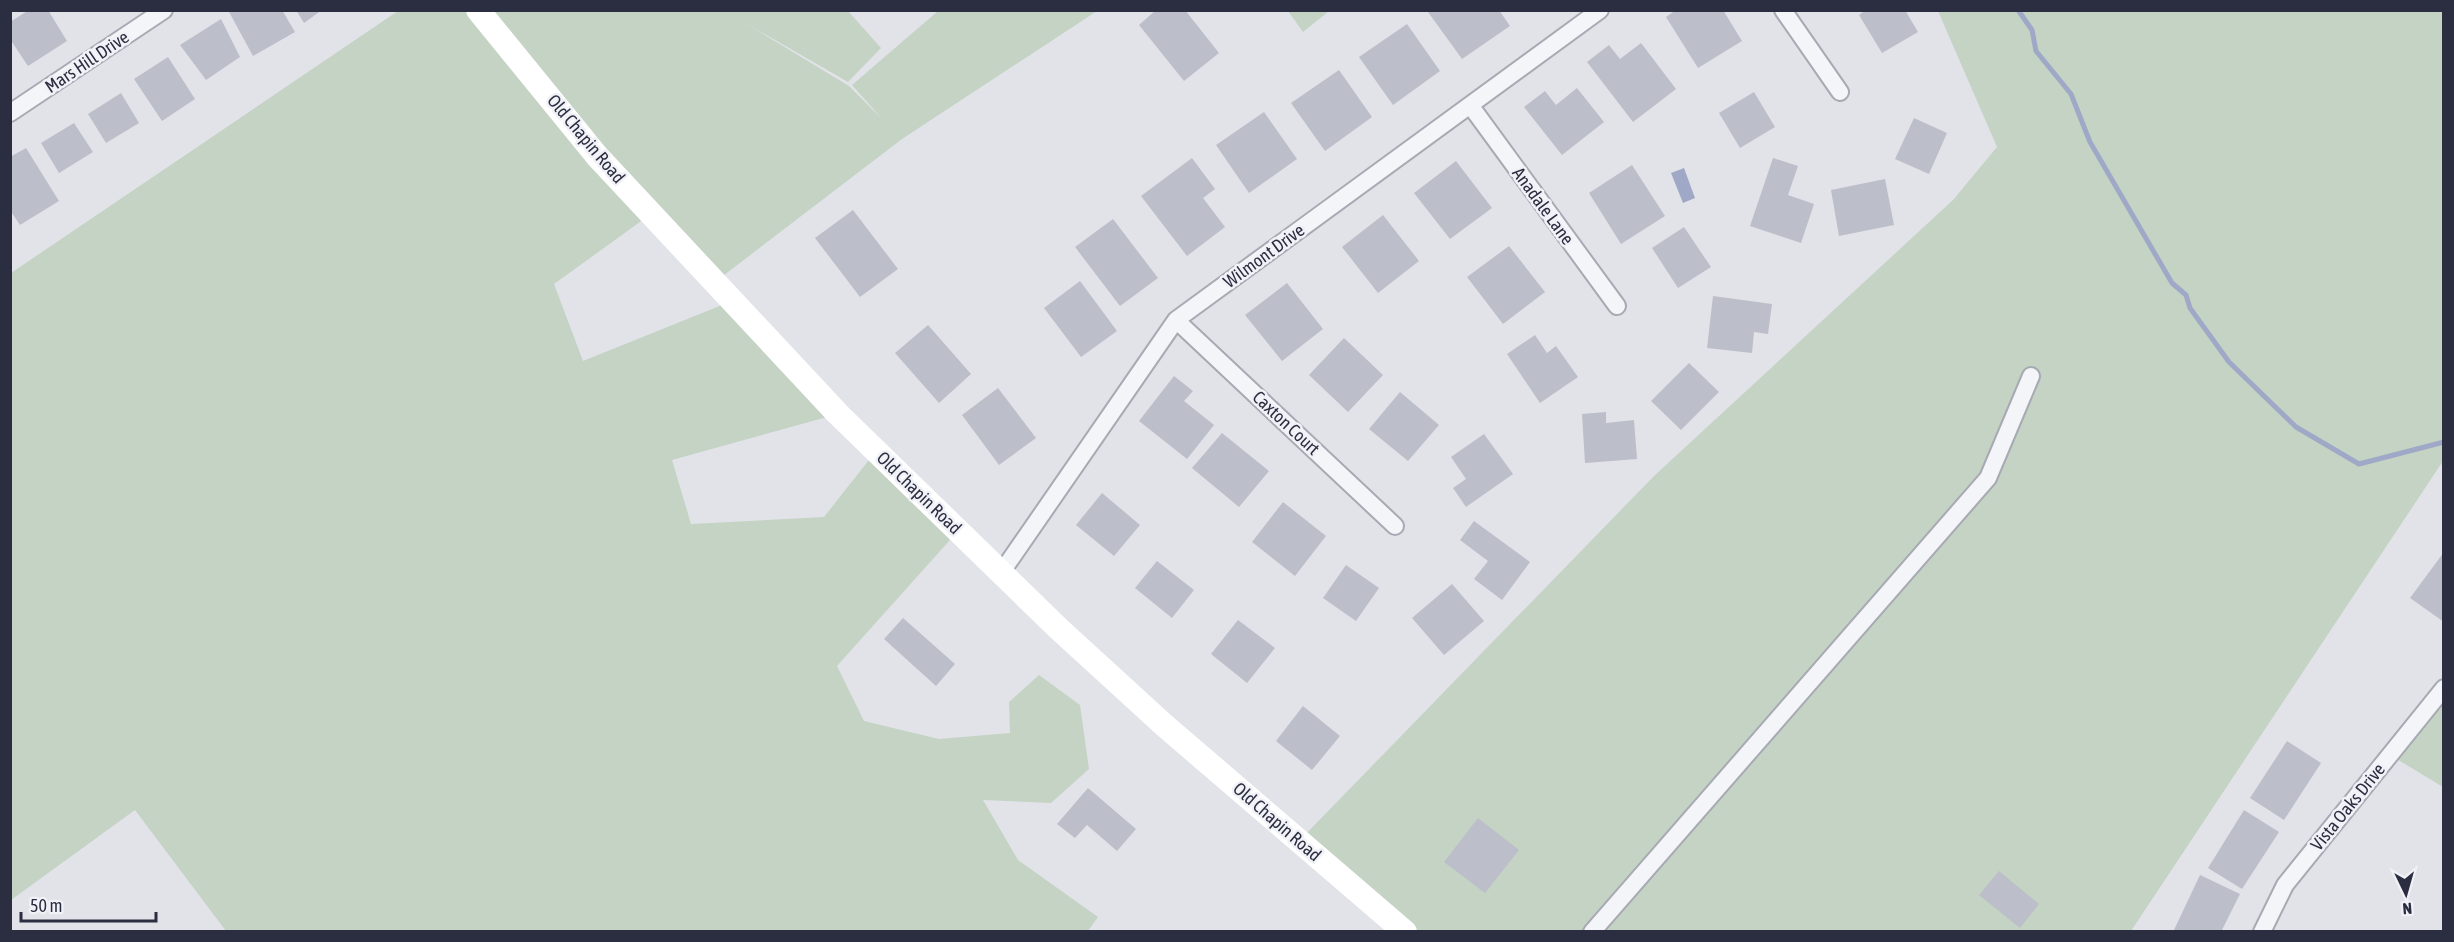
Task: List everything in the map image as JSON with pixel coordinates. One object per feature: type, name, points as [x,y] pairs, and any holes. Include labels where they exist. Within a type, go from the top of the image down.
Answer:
[{"type":"street","name":"Mars Hill Drive","points":[[12,108],[164,10]]},
{"type":"street","name":"Old Chapin Road","points":[[478,10],[597,156],[838,414],[1001,573],[1164,725],[1405,932]]},
{"type":"street","name":"Wilmont Drive","points":[[1001,573],[1176,320],[1600,10]]},
{"type":"street","points":[[1783,10],[1840,92]]},
{"type":"street","name":"Anadale Lane","points":[[1470,105],[1617,306]]},
{"type":"street","name":"Caxton Court","points":[[1176,320],[1395,526]]},
{"type":"street","points":[[1592,932],[1988,478],[2031,376]]},
{"type":"street","name":"Vista Oaks Drive","points":[[2262,932],[2285,885],[2444,688]]},
{"type":"green space","points":[[398,11],[848,11],[881,48],[848,82],[742,21],[849,86],[883,120],[852,85],[938,11],[1097,11],[902,139],[715,282],[651,214],[554,284],[583,361],[732,301],[838,414],[672,460],[691,524],[824,517],[876,451],[958,531],[837,666],[864,721],[939,739],[1010,733],[1009,702],[1039,675],[1080,705],[1089,769],[1051,803],[983,800],[1018,860],[1098,917],[1088,931],[226,931],[135,810],[11,900],[11,273]]},
{"type":"green space","points":[[1288,11],[1329,11],[1303,32]]},
{"type":"green space","points":[[1938,11],[2443,11],[2443,461],[2131,931],[1405,931],[1299,841],[1654,476],[1953,200],[1997,147]]},
{"type":"green space","points":[[2443,688],[2443,787],[2390,755]]},
{"type":"water","points":[[1684,168],[1695,198],[1683,203],[1671,173]]},
{"type":"building","points":[[29,10],[48,10],[67,41],[28,66],[10,39],[10,22]]},
{"type":"building","points":[[228,10],[282,10],[295,32],[253,56]]},
{"type":"building","points":[[296,10],[322,10],[304,23]]},
{"type":"building","points":[[1156,10],[1185,10],[1219,53],[1184,81],[1139,25]]},
{"type":"building","points":[[1430,10],[1499,10],[1510,26],[1462,59],[1428,12]]},
{"type":"building","points":[[1676,10],[1723,10],[1742,41],[1698,68],[1666,17]]},
{"type":"building","points":[[1866,10],[1905,10],[1918,32],[1882,53],[1859,15]]},
{"type":"building","points":[[221,19],[240,57],[206,80],[180,45]]},
{"type":"building","points":[[1407,24],[1440,71],[1393,105],[1359,57]]},
{"type":"building","points":[[1641,43],[1676,89],[1633,122],[1587,62],[1609,45],[1620,59]]},
{"type":"building","points":[[168,57],[195,99],[162,121],[134,79]]},
{"type":"building","points":[[1339,70],[1372,117],[1325,151],[1291,103]]},
{"type":"building","points":[[1577,88],[1604,122],[1562,155],[1524,107],[1545,91],[1556,105]]},
{"type":"building","points":[[1754,92],[1775,127],[1740,148],[1719,113]]},
{"type":"building","points":[[121,93],[139,123],[106,143],[88,114]]},
{"type":"building","points":[[1264,112],[1297,159],[1249,193],[1216,145]]},
{"type":"building","points":[[1914,118],[1947,133],[1929,174],[1895,159]]},
{"type":"building","points":[[74,123],[93,152],[59,173],[41,143]]},
{"type":"building","points":[[26,148],[59,201],[20,225],[10,210],[10,157]]},
{"type":"building","points":[[1192,158],[1215,189],[1203,198],[1225,227],[1187,256],[1141,196]]},
{"type":"building","points":[[1773,158],[1798,166],[1788,195],[1814,204],[1801,243],[1750,226]]},
{"type":"building","points":[[1456,161],[1492,208],[1450,239],[1414,193]]},
{"type":"building","points":[[1632,165],[1665,216],[1621,244],[1589,193]]},
{"type":"building","points":[[1885,179],[1894,225],[1839,236],[1831,190]]},
{"type":"building","points":[[853,210],[898,269],[860,297],[815,238]]},
{"type":"building","points":[[1383,215],[1419,261],[1378,293],[1342,247]]},
{"type":"building","points":[[1113,219],[1158,278],[1120,306],[1075,247]]},
{"type":"building","points":[[1684,227],[1711,267],[1678,288],[1652,248]]},
{"type":"building","points":[[1509,246],[1545,292],[1503,324],[1467,277]]},
{"type":"building","points":[[1080,281],[1117,331],[1081,357],[1044,308]]},
{"type":"building","points":[[1287,283],[1323,329],[1282,361],[1245,315]]},
{"type":"building","points":[[1713,296],[1772,304],[1768,334],[1754,332],[1752,353],[1707,348]]},
{"type":"building","points":[[928,325],[971,374],[939,403],[895,353]]},
{"type":"building","points":[[1535,335],[1547,353],[1556,346],[1578,377],[1540,403],[1507,354]]},
{"type":"building","points":[[1344,338],[1383,375],[1348,412],[1309,375]]},
{"type":"building","points":[[1689,363],[1719,392],[1681,430],[1651,401]]},
{"type":"building","points":[[1174,376],[1193,391],[1184,401],[1214,425],[1187,459],[1139,421]]},
{"type":"building","points":[[998,388],[1036,438],[999,465],[962,415]]},
{"type":"building","points":[[1400,392],[1439,425],[1408,461],[1369,429]]},
{"type":"building","points":[[1606,412],[1606,423],[1634,420],[1637,459],[1585,463],[1582,414]]},
{"type":"building","points":[[1222,433],[1269,471],[1239,507],[1192,468]]},
{"type":"building","points":[[1484,434],[1513,474],[1466,507],[1453,488],[1466,479],[1451,457]]},
{"type":"building","points":[[1102,493],[1140,525],[1114,556],[1076,525]]},
{"type":"building","points":[[1283,502],[1326,536],[1295,576],[1252,542]]},
{"type":"building","points":[[1474,521],[1530,562],[1502,600],[1474,579],[1488,561],[1460,540]]},
{"type":"building","points":[[2444,552],[2444,622],[2410,598]]},
{"type":"building","points":[[1157,561],[1194,590],[1172,618],[1135,588]]},
{"type":"building","points":[[1346,565],[1379,588],[1356,621],[1323,598]]},
{"type":"building","points":[[1452,584],[1484,621],[1444,655],[1412,618]]},
{"type":"building","points":[[903,618],[955,664],[936,686],[884,639]]},
{"type":"building","points":[[1238,620],[1275,648],[1247,683],[1211,654]]},
{"type":"building","points":[[1303,706],[1340,736],[1312,770],[1276,741]]},
{"type":"building","points":[[2287,741],[2321,763],[2284,820],[2250,798]]},
{"type":"building","points":[[1088,788],[1136,829],[1117,851],[1087,825],[1075,838],[1057,824]]},
{"type":"building","points":[[2244,810],[2279,832],[2242,889],[2208,868]]},
{"type":"building","points":[[1478,818],[1519,850],[1485,893],[1444,862]]},
{"type":"building","points":[[1999,871],[2039,904],[2020,928],[1979,895]]},
{"type":"building","points":[[2200,875],[2240,894],[2221,932],[2173,932]]},
{"type":"waterway","points":[[2018,10],[2032,30],[2036,51],[2071,94],[2090,142],[2172,283],[2186,295],[2190,308],[2229,362],[2296,427],[2359,464],[2444,442]]}]
